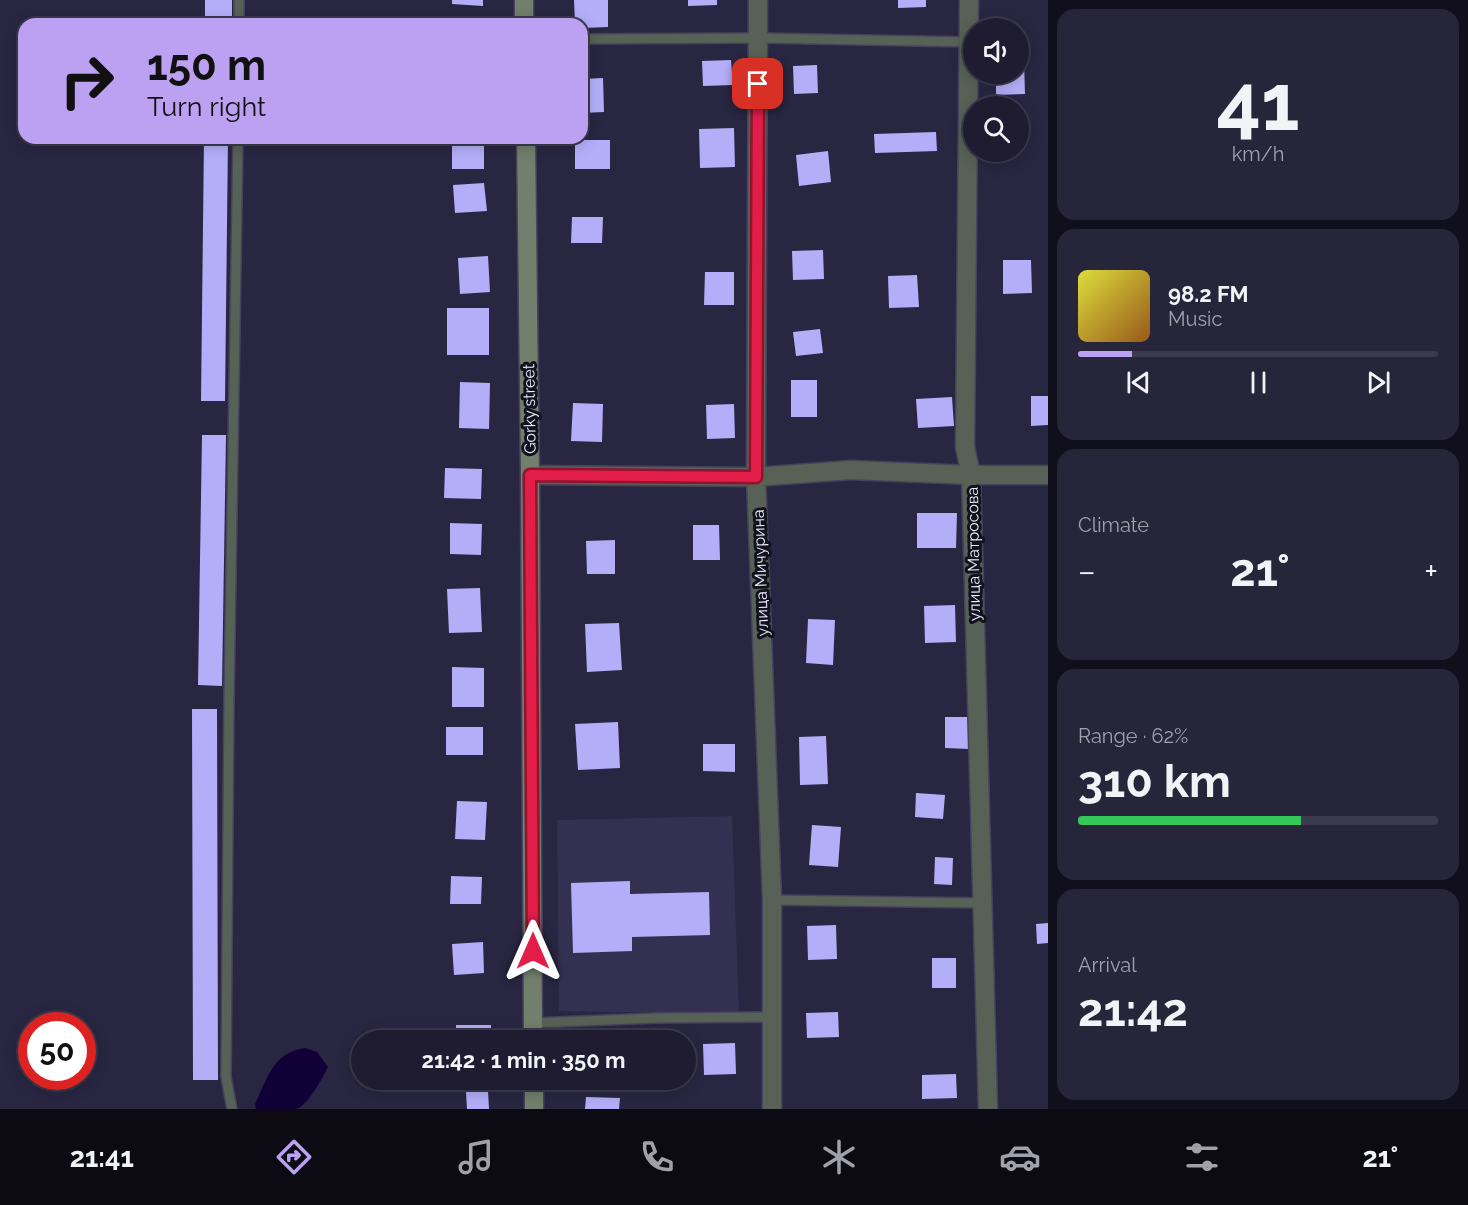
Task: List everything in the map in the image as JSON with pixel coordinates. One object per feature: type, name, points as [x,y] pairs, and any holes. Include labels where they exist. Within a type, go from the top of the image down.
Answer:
[{"type":"main road","points":[[524,0],[524,18]]},
{"type":"main road","name":"Gorky street","points":[[526,144],[533,1030]]},
{"type":"main road","points":[[534,1090],[534,1109]]},
{"type":"street","name":"улица Мичурина","points":[[758,0],[756,477],[772,900],[772,1109]]},
{"type":"street","name":"улица Матросова","points":[[969,0],[969,18]]},
{"type":"street","name":"улица Матросова","points":[[969,84],[965,447],[971,475],[988,1109]]},
{"type":"street","points":[[530,475],[756,477],[851,470],[971,475],[1048,475]]},
{"type":"lane","points":[[239,0],[239,18]]},
{"type":"lane","points":[[588,39],[758,38],[963,42]]},
{"type":"lane","points":[[231,1109],[226,1077],[226,1053],[229,686],[238,144]]},
{"type":"lane","points":[[772,900],[982,903]]},
{"type":"lane","points":[[551,1030],[657,1018],[772,1017]]},
{"type":"shaded area","points":[[732,816],[739,1014],[559,1011],[557,820]]},
{"type":"shaded area","points":[[305,1048],[317,1052],[328,1067],[310,1097],[296,1109],[256,1109],[255,1104],[272,1068],[285,1055]]},
{"type":"building","points":[[205,0],[232,0],[232,18],[205,18]]},
{"type":"building","points":[[452,0],[483,0],[483,6],[452,4]]},
{"type":"building","points":[[574,0],[608,0],[608,27],[588,28],[588,18],[575,18]]},
{"type":"building","points":[[688,0],[717,0],[717,5],[688,6]]},
{"type":"building","points":[[898,0],[926,0],[926,7],[898,8]]},
{"type":"building","points":[[731,60],[733,85],[703,86],[702,61]]},
{"type":"building","points":[[817,65],[818,93],[794,94],[793,66]]},
{"type":"building","points":[[603,78],[604,112],[588,113],[588,79]]},
{"type":"building","points":[[996,84],[1025,84],[1025,94],[996,95]]},
{"type":"building","points":[[734,128],[735,167],[700,168],[699,129]]},
{"type":"building","points":[[936,132],[937,151],[875,153],[874,134]]},
{"type":"building","points":[[588,140],[610,140],[610,169],[575,169],[575,144],[588,144]]},
{"type":"building","points":[[204,144],[228,144],[225,401],[201,401]]},
{"type":"building","points":[[452,144],[484,144],[484,169],[452,169]]},
{"type":"building","points":[[828,151],[831,182],[799,186],[796,155]]},
{"type":"building","points":[[484,183],[487,211],[455,213],[453,185]]},
{"type":"building","points":[[572,217],[603,217],[602,243],[571,243]]},
{"type":"building","points":[[823,250],[824,279],[793,280],[792,251]]},
{"type":"building","points":[[488,256],[490,292],[460,294],[458,258]]},
{"type":"building","points":[[1003,260],[1031,260],[1032,293],[1003,294]]},
{"type":"building","points":[[705,272],[734,272],[734,305],[704,305]]},
{"type":"building","points":[[917,275],[919,307],[889,308],[888,276]]},
{"type":"building","points":[[447,308],[489,308],[489,355],[447,355]]},
{"type":"building","points":[[820,329],[823,353],[796,356],[793,332]]},
{"type":"building","points":[[791,380],[817,380],[817,417],[791,417]]},
{"type":"building","points":[[460,382],[490,383],[489,429],[459,428]]},
{"type":"building","points":[[1031,396],[1048,396],[1048,425],[1031,426]]},
{"type":"building","points":[[952,397],[954,426],[918,428],[916,399]]},
{"type":"building","points":[[573,403],[603,404],[602,442],[571,441]]},
{"type":"building","points":[[734,404],[735,438],[707,439],[706,405]]},
{"type":"building","points":[[202,435],[226,435],[222,686],[198,685]]},
{"type":"building","points":[[445,468],[482,469],[481,499],[444,498]]},
{"type":"building","points":[[917,513],[957,513],[956,548],[917,548]]},
{"type":"building","points":[[450,523],[482,524],[481,555],[450,554]]},
{"type":"building","points":[[693,525],[719,525],[720,560],[693,560]]},
{"type":"building","points":[[615,540],[615,574],[587,574],[586,541]]},
{"type":"building","points":[[480,588],[482,632],[449,633],[447,589]]},
{"type":"building","points":[[955,605],[956,642],[925,643],[924,606]]},
{"type":"building","points":[[808,619],[835,620],[833,665],[806,663]]},
{"type":"building","points":[[619,623],[622,670],[587,672],[585,624]]},
{"type":"building","points":[[452,667],[484,668],[484,707],[452,707]]},
{"type":"building","points":[[192,709],[217,709],[218,1080],[193,1080]]},
{"type":"building","points":[[945,717],[969,717],[969,749],[945,748]]},
{"type":"building","points":[[618,722],[620,768],[578,770],[575,724]]},
{"type":"building","points":[[446,727],[483,727],[483,755],[446,755]]},
{"type":"building","points":[[826,736],[828,784],[800,785],[799,737]]},
{"type":"building","points":[[703,744],[735,744],[735,772],[703,771]]},
{"type":"building","points":[[916,793],[945,795],[943,819],[915,817]]},
{"type":"building","points":[[457,801],[487,802],[485,840],[455,839]]},
{"type":"building","points":[[812,825],[841,827],[838,867],[809,865]]},
{"type":"building","points":[[935,857],[953,858],[952,885],[934,884]]},
{"type":"building","points":[[451,876],[482,877],[481,904],[450,904]]},
{"type":"building","points":[[630,881],[630,894],[709,892],[710,935],[632,937],[632,951],[573,953],[571,883]]},
{"type":"building","points":[[1048,923],[1048,943],[1037,944],[1036,924]]},
{"type":"building","points":[[836,925],[837,959],[808,960],[807,926]]},
{"type":"building","points":[[483,942],[484,973],[454,975],[452,944]]},
{"type":"building","points":[[932,958],[956,958],[956,988],[932,988]]},
{"type":"building","points":[[838,1012],[839,1037],[807,1038],[806,1013]]},
{"type":"building","points":[[456,1025],[491,1025],[491,1030],[456,1030]]},
{"type":"building","points":[[735,1043],[736,1074],[704,1075],[703,1044]]},
{"type":"building","points":[[956,1074],[957,1098],[922,1099],[922,1075]]},
{"type":"building","points":[[488,1091],[489,1109],[467,1109],[466,1092]]},
{"type":"building","points":[[586,1097],[620,1098],[619,1109],[585,1109]]},
{"type":"route","points":[[533,951],[530,475],[756,477],[758,84]]}]
